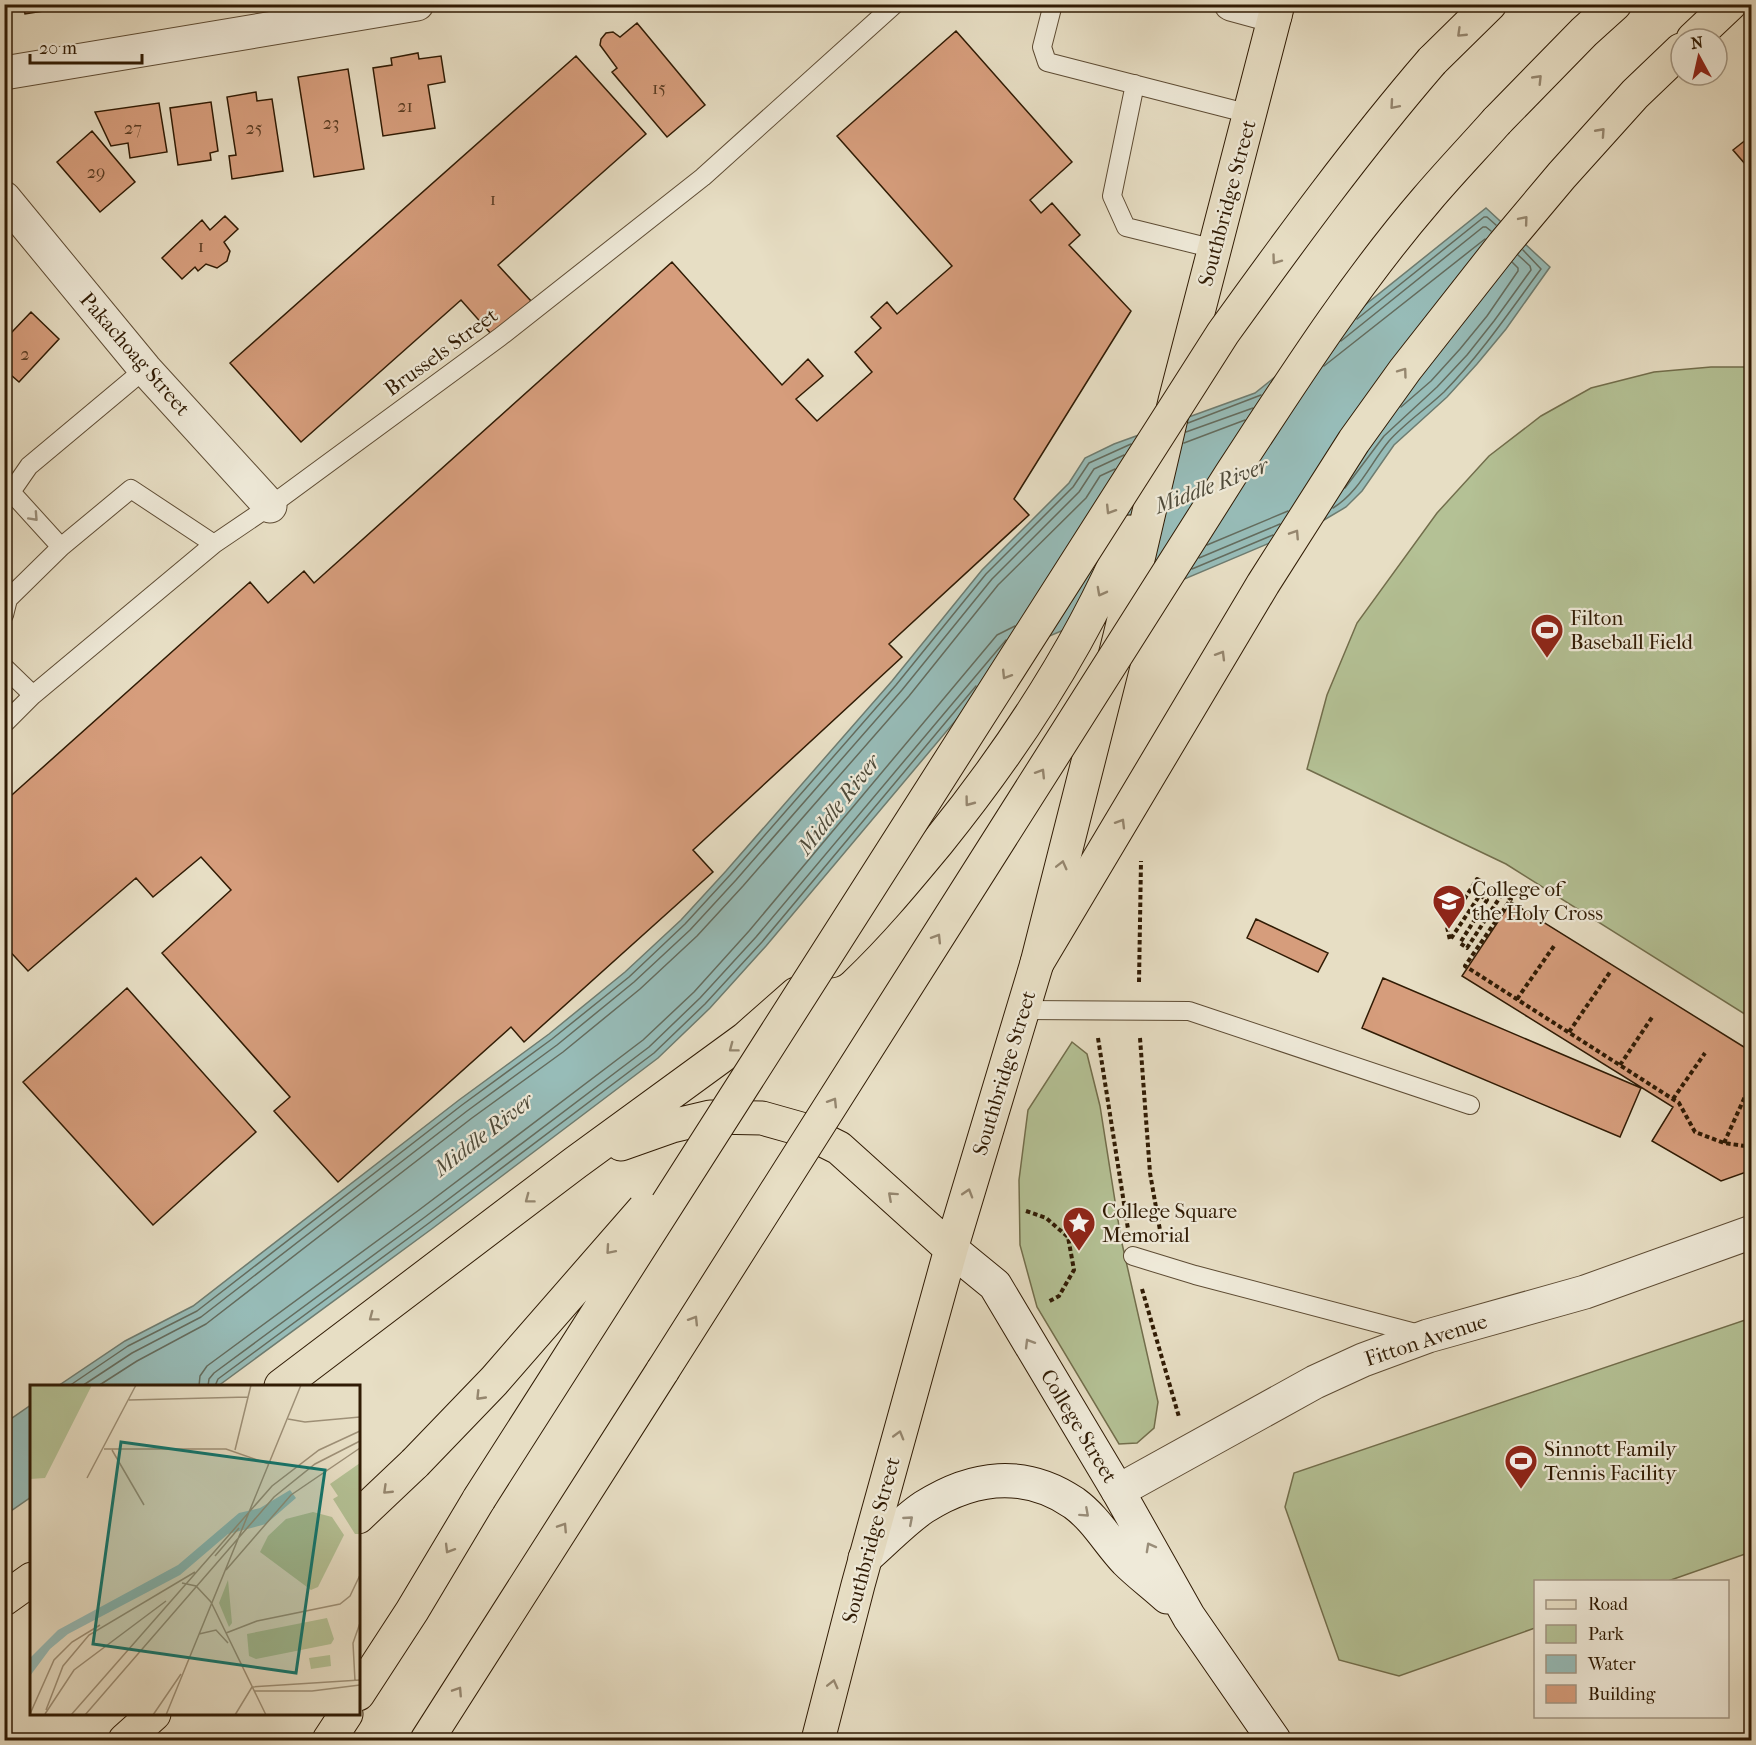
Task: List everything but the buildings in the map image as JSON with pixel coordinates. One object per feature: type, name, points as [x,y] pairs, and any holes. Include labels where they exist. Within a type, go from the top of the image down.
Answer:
[{"type":"main road","points":[[360,1691],[412,1611],[479,1499],[1223,333],[1325,192],[1377,125],[1432,61],[1490,4]]},
{"type":"main road","points":[[427,1740],[1231,474],[1298,373],[1360,285],[1426,200],[1497,121],[1584,32],[1615,4]]},
{"type":"main road","points":[[1706,27],[1730,4]]},
{"type":"main road","name":"Southbridge Street","points":[[819,1740],[865,1558],[951,1249],[1037,963],[1120,636],[1175,401],[1277,10]]},
{"type":"main road","points":[[1037,963],[1263,584],[1354,441],[1405,370],[1504,244],[1635,94],[1669,61]]},
{"type":"main road","name":"Southbridge Street","points":[[575,1163],[745,1039],[793,997],[886,903],[966,807],[1004,756],[1070,648],[1112,571],[1128,534],[1175,401]]},
{"type":"main road","points":[[360,1515],[415,1463],[552,1317],[740,1092]]},
{"type":"main road","points":[[282,1385],[575,1163],[633,1138],[710,1117],[762,1118],[801,1129],[839,1148],[951,1249]]},
{"type":"main road","points":[[4,1599],[30,1582]]},
{"type":"main road","points":[[4,1614],[30,1583]]},
{"type":"main road","points":[[125,1740],[152,1715]]},
{"type":"main road","points":[[329,1740],[345,1715]]},
{"type":"street","points":[[4,73],[417,4]]},
{"type":"street","points":[[1231,4],[1277,10]]},
{"type":"street","name":"Pakachoag Street","points":[[4,198],[145,369],[270,506]]},
{"type":"street","name":"Fitton Avenue","points":[[1118,1491],[1315,1382],[1363,1360],[1428,1336],[1585,1292],[1752,1232]]},
{"type":"street","name":"College Street","points":[[951,1249],[995,1285],[1118,1491],[1189,1617],[1274,1740]]},
{"type":"street","name":"College Street","points":[[865,1558],[922,1508],[955,1491],[969,1485],[1001,1479],[1024,1482],[1051,1491],[1074,1504],[1097,1524],[1125,1560],[1189,1617]]},
{"type":"lane","name":"Brussels Street","points":[[4,724],[33,695],[214,544],[270,506],[500,337],[703,177],[895,4]]},
{"type":"lane","points":[[1053,4],[1042,47],[1047,62],[1250,114]]},
{"type":"lane","points":[[1135,84],[1112,195],[1126,226],[1215,249]]},
{"type":"lane","points":[[61,547],[8,491],[29,466],[145,369]]},
{"type":"lane","points":[[4,615],[8,599],[61,547],[131,489],[214,544]]},
{"type":"lane","points":[[4,667],[33,695]]},
{"type":"lane","points":[[1024,1010],[1189,1011],[1470,1106]]},
{"type":"lane","points":[[1133,1256],[1195,1275],[1428,1336]]},
{"type":"path","points":[[1133,1256],[1161,1238],[1150,1173],[1138,1010],[1142,851]]},
{"type":"path","points":[[1502,894],[1467,948],[1460,943],[1488,900],[1480,895],[1450,940],[1447,927],[1477,879],[1511,899],[1465,966],[1679,1103],[1695,1132],[1724,1143],[1752,1147]]},
{"type":"path","points":[[1517,999],[1554,946]]},
{"type":"path","points":[[1569,1032],[1610,972]]},
{"type":"path","points":[[1620,1065],[1653,1016]]},
{"type":"path","points":[[1672,1098],[1705,1053]]},
{"type":"path","points":[[1724,1143],[1752,1081]]},
{"type":"path","points":[[1026,1211],[1046,1218],[1068,1237],[1074,1270],[1059,1296],[1042,1305]]},
{"type":"green space","name":"Filton Baseball Field","points":[[1711,367],[1751,367],[1751,1018],[1506,864],[1307,769],[1327,695],[1357,623],[1437,513],[1489,456],[1541,416],[1591,388],[1654,372]]},
{"type":"green space","points":[[1072,1042],[1087,1054],[1100,1106],[1121,1239],[1158,1402],[1154,1428],[1137,1443],[1119,1444],[1037,1307],[1020,1245],[1019,1180],[1028,1110]]},
{"type":"green space","name":"Sinnott Family Tennis Facility","points":[[1751,1318],[1751,1552],[1671,1580],[1534,1580],[1534,1628],[1399,1676],[1339,1660],[1285,1507],[1294,1473]]},
{"type":"water","name":"Middle River","points":[[1486,208],[1550,267],[1506,329],[1477,364],[1447,397],[1394,445],[1362,491],[1346,507],[1324,520],[1014,651],[766,946],[710,1008],[658,1058],[433,1228],[219,1385],[59,1385],[125,1341],[193,1306],[459,1100],[549,1034],[625,972],[681,920],[726,871],[892,681],[982,570],[1069,483],[1085,458],[1114,444],[1255,393]]},
{"type":"water","points":[[30,1406],[30,1498],[5,1515],[5,1423]]},
{"type":"place","name":"Filton Baseball Field","points":[[1547,659]]},
{"type":"place","name":"College of the Holy Cross","points":[[1449,930]]},
{"type":"place","name":"College Square Memorial","points":[[1079,1252]]},
{"type":"place","name":"Sinnott Family Tennis Facility","points":[[1521,1490]]}]
